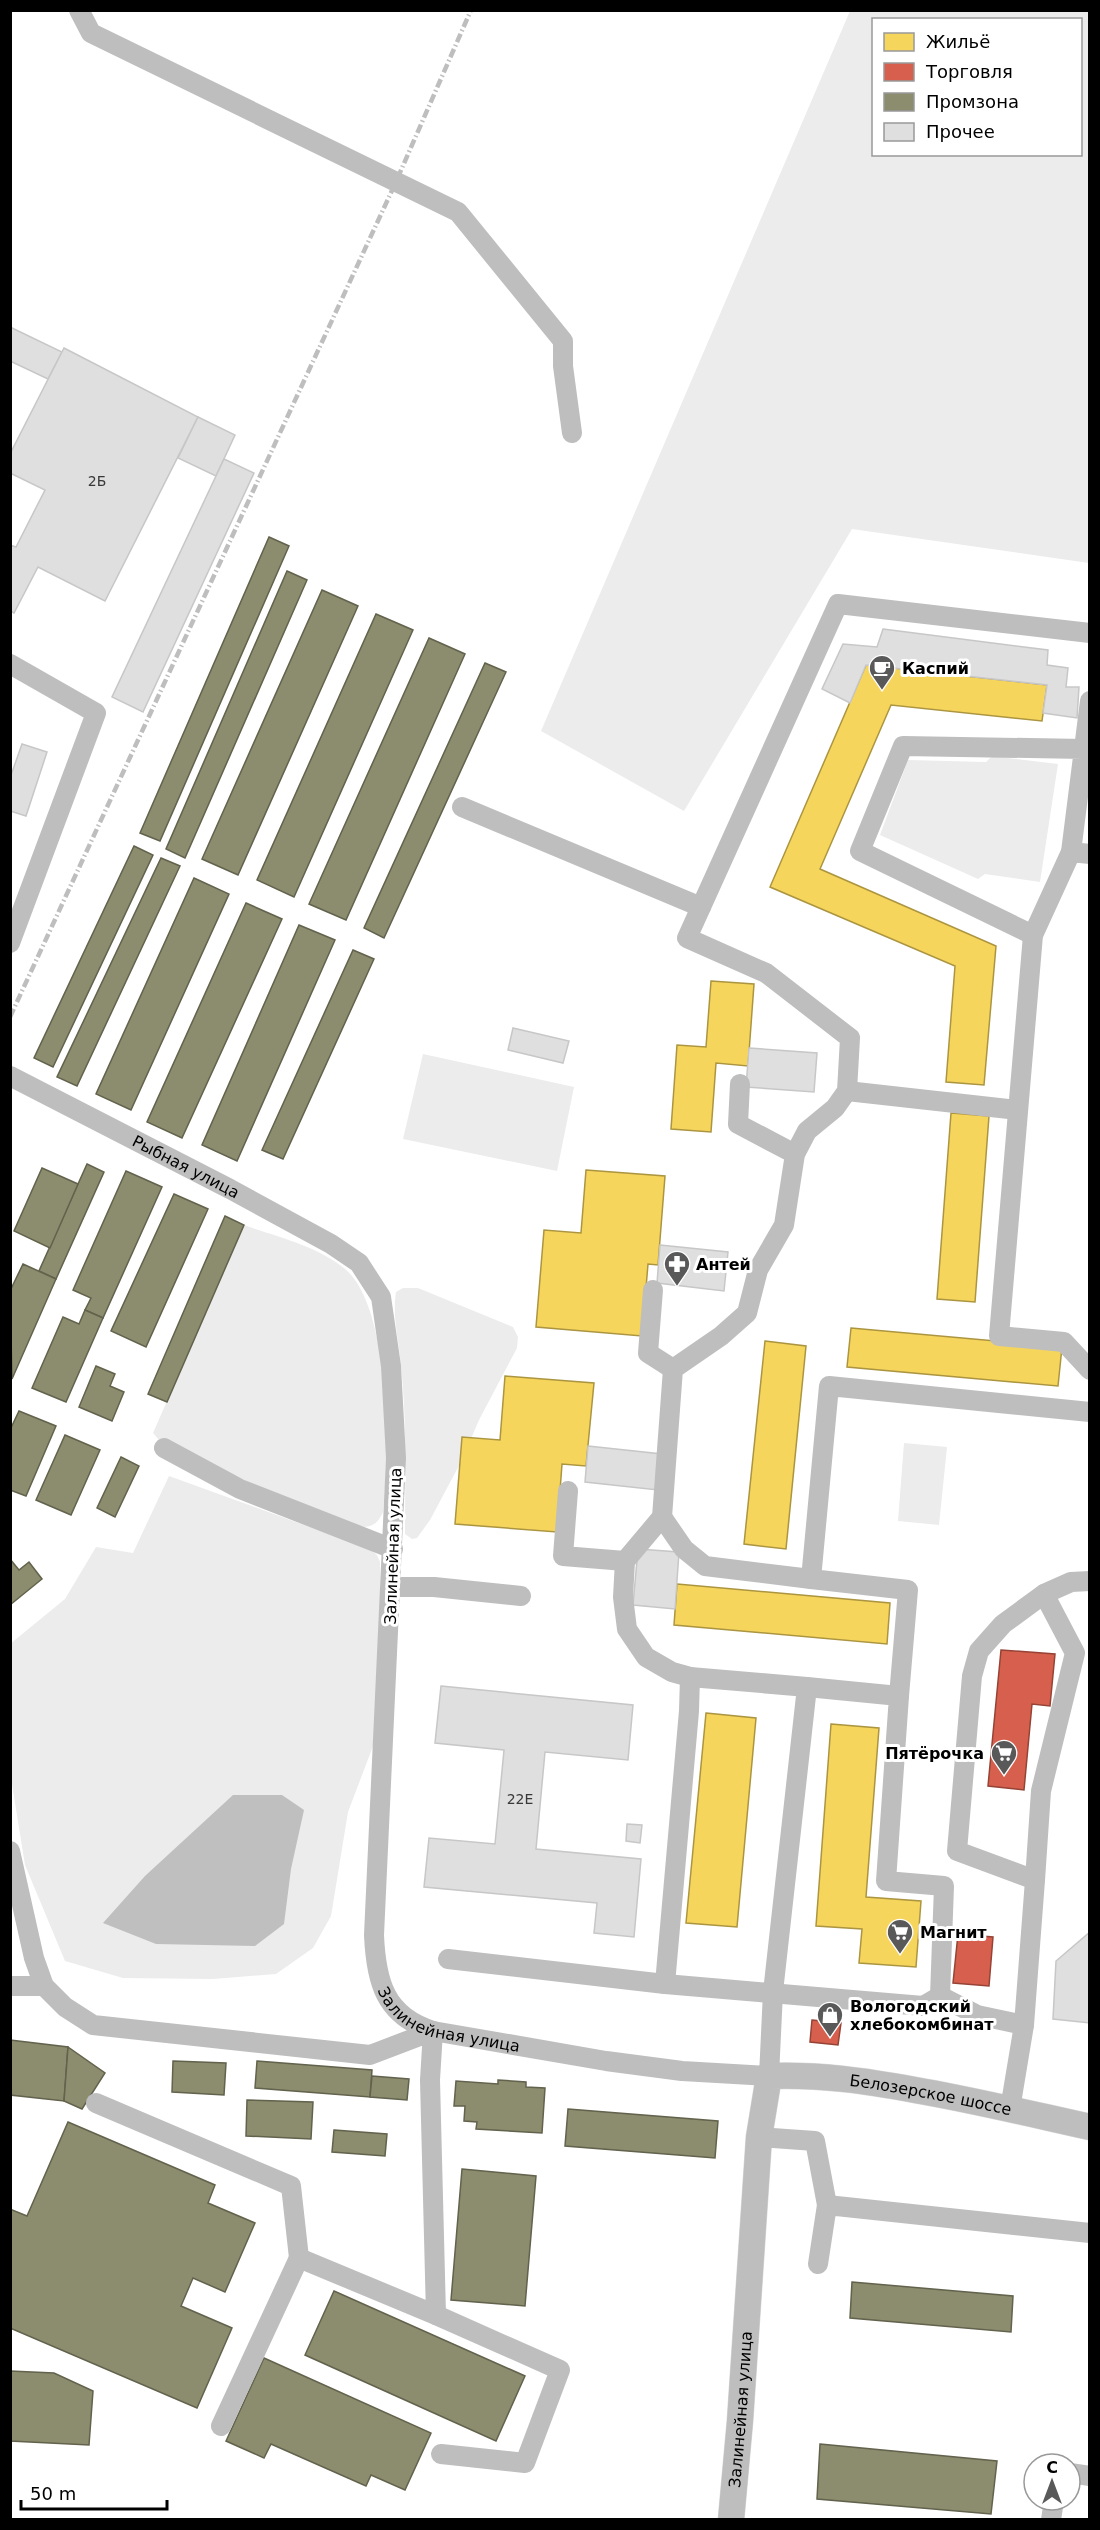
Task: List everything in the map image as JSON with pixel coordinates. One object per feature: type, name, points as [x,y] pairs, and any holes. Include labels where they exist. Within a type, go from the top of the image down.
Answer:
[{"type":"main road","name":"Белозерское шоссе","points":[[769,2076],[802,2075],[849,2079],[1010,2109],[1089,2127]]},
{"type":"main road","name":"Залинейная улица","points":[[731,2520],[759,2137],[769,2076]]},
{"type":"street","points":[[79,10],[91,33],[458,212],[563,342],[563,366],[572,433]]},
{"type":"street","points":[[673,1369],[721,1336],[747,1313],[758,1270],[784,1225],[795,1154],[807,1131],[836,1108],[847,1091],[849,1038],[766,973],[687,938],[838,604],[1089,633]]},
{"type":"street","points":[[10,664],[96,713],[10,942]]},
{"type":"street","points":[[1089,701],[1084,749],[1080,853],[1034,935],[999,1336],[1064,1342],[1089,1370]]},
{"type":"street","points":[[1034,935],[860,851],[903,746],[1084,749]]},
{"type":"street","points":[[462,807],[701,907]]},
{"type":"street","name":"Рыбная улица","points":[[10,1076],[240,1194],[331,1244],[359,1263]]},
{"type":"street","points":[[740,1084],[738,1124],[795,1154]]},
{"type":"street","points":[[847,1091],[1018,1110]]},
{"type":"street","name":"Залинейная улица","points":[[359,1263],[376,1285],[387,1327],[396,1458],[374,1935],[378,1973],[392,2004],[401,2016],[414,2025],[433,2031],[616,2063],[682,2071],[769,2076]]},
{"type":"street","points":[[653,1290],[648,1353],[673,1369]]},
{"type":"street","points":[[673,1369],[662,1517],[626,1561],[623,1597],[627,1629],[646,1657],[672,1672],[690,1677],[899,1696]]},
{"type":"street","points":[[811,1579],[829,1386],[1089,1412]]},
{"type":"street","points":[[164,1448],[240,1488],[393,1549]]},
{"type":"street","points":[[568,1491],[563,1556],[626,1561]]},
{"type":"street","points":[[662,1517],[684,1549],[705,1566],[908,1590],[886,1881],[944,1886],[939,1996]]},
{"type":"street","points":[[1035,1880],[957,1851],[972,1676],[980,1651],[1004,1624],[1044,1594],[1071,1582],[1089,1581]]},
{"type":"street","points":[[391,1587],[434,1587],[520,1596]]},
{"type":"street","points":[[1010,2109],[1024,2025],[1041,1791],[1075,1653],[1044,1594]]},
{"type":"street","points":[[665,1984],[690,1677]]},
{"type":"street","points":[[769,2076],[773,1992],[807,1687]]},
{"type":"street","points":[[10,1851],[34,1958],[44,1986],[65,2007],[93,2025],[370,2055],[433,2031],[430,2080],[436,2315]]},
{"type":"street","points":[[448,1959],[665,1984],[923,2006],[939,1996]]},
{"type":"street","points":[[10,1986],[44,1986]]},
{"type":"street","points":[[939,1996],[977,2015],[1024,2025]]},
{"type":"street","points":[[96,2103],[291,2186],[299,2258],[221,2426]]},
{"type":"street","points":[[759,2137],[815,2141],[827,2205],[818,2264]]},
{"type":"street","points":[[827,2205],[1089,2233]]},
{"type":"street","points":[[299,2258],[561,2370],[525,2463],[441,2454]]},
{"type":"shaded area","points":[[850,11],[1089,11],[1089,563],[852,529],[684,811],[541,731]]},
{"type":"shaded area","points":[[992,756],[1058,764],[1040,882],[985,874],[978,879],[880,835],[908,760],[986,762]]},
{"type":"shaded area","points":[[423,1054],[574,1087],[557,1171],[403,1139]]},
{"type":"shaded area","points":[[244,1225],[322,1254],[345,1269],[360,1288],[371,1315],[379,1348],[386,1420],[383,1512],[379,1520],[371,1526],[359,1527],[287,1500],[159,1440],[153,1433]]},
{"type":"shaded area","points":[[403,1288],[418,1288],[513,1327],[518,1337],[517,1348],[479,1420],[462,1460],[430,1520],[417,1538],[412,1539],[405,1534],[404,1408],[395,1311],[396,1292]]},
{"type":"shaded area","points":[[904,1443],[947,1447],[939,1525],[898,1521]]},
{"type":"shaded area","points":[[169,1476],[370,1549],[377,1555],[380,1562],[381,1658],[375,1741],[348,1812],[331,1916],[313,1948],[276,1974],[213,1979],[123,1978],[65,1961],[25,1865],[11,1778],[10,1644],[65,1599],[96,1547],[133,1553]]},
{"type":"shaded area","points":[[233,1795],[282,1795],[304,1810],[291,1869],[284,1924],[255,1946],[156,1944],[103,1923],[145,1876]]},
{"type":"building: Жильё","points":[[866,665],[1047,685],[1042,721],[891,705],[820,869],[996,946],[984,1085],[946,1082],[955,966],[770,887]]},
{"type":"building: Жильё","points":[[711,981],[754,984],[748,1066],[716,1063],[711,1132],[671,1129],[677,1045],[706,1047]]},
{"type":"building: Жильё","points":[[951,1113],[989,1116],[975,1302],[937,1299]]},
{"type":"building: Жильё","points":[[586,1170],[665,1176],[658,1265],[648,1264],[642,1336],[536,1327],[544,1230],[581,1233]]},
{"type":"building: Жильё","points":[[851,1328],[1062,1347],[1058,1386],[847,1367]]},
{"type":"building: Жильё","points":[[765,1341],[806,1346],[786,1549],[744,1544]]},
{"type":"building: Жильё","points":[[505,1376],[594,1383],[586,1466],[562,1464],[557,1532],[455,1524],[462,1437],[500,1440]]},
{"type":"building: Жильё","points":[[677,1584],[890,1603],[887,1644],[674,1625]]},
{"type":"building: Жильё","points":[[706,1713],[756,1718],[737,1927],[686,1923]]},
{"type":"building: Жильё","points":[[831,1724],[879,1728],[866,1897],[921,1901],[916,1967],[859,1963],[862,1929],[816,1926]]},
{"type":"building: Торговля","points":[[1001,1650],[1055,1654],[1050,1706],[1032,1704],[1024,1790],[988,1786]]},
{"type":"building: Торговля","points":[[958,1934],[993,1937],[989,1986],[953,1983]]},
{"type":"building: Торговля","points":[[812,2020],[841,2023],[838,2045],[810,2042]]},
{"type":"building: Промзона","points":[[269,537],[289,546],[160,841],[140,833]]},
{"type":"building: Промзона","points":[[287,571],[307,580],[185,858],[166,849]]},
{"type":"building: Промзона","points":[[322,590],[358,606],[238,875],[202,859]]},
{"type":"building: Промзона","points":[[376,614],[413,630],[294,897],[257,880]]},
{"type":"building: Промзона","points":[[429,638],[465,654],[346,920],[309,904]]},
{"type":"building: Промзона","points":[[485,663],[506,672],[384,938],[364,928]]},
{"type":"building: Промзона","points":[[134,846],[153,855],[53,1067],[34,1058]]},
{"type":"building: Промзона","points":[[161,858],[180,866],[77,1086],[57,1077]]},
{"type":"building: Промзона","points":[[194,878],[229,894],[131,1110],[96,1094]]},
{"type":"building: Промзона","points":[[246,903],[282,919],[182,1138],[147,1122]]},
{"type":"building: Промзона","points":[[299,925],[335,940],[237,1161],[202,1145]]},
{"type":"building: Промзона","points":[[353,950],[374,959],[283,1159],[262,1150]]},
{"type":"building: Промзона","points":[[87,1164],[104,1172],[56,1279],[39,1271]]},
{"type":"building: Промзона","points":[[42,1168],[78,1184],[50,1248],[14,1231]]},
{"type":"building: Промзона","points":[[126,1171],[162,1187],[103,1318],[85,1310],[91,1298],[73,1290]]},
{"type":"building: Промзона","points":[[174,1194],[208,1209],[146,1347],[111,1331]]},
{"type":"building: Промзона","points":[[225,1216],[244,1225],[167,1402],[148,1394]]},
{"type":"building: Промзона","points":[[23,1264],[56,1279],[12,1379],[10,1291]]},
{"type":"building: Промзона","points":[[85,1310],[103,1318],[66,1402],[32,1388],[63,1317],[79,1324]]},
{"type":"building: Промзона","points":[[96,1366],[115,1374],[110,1386],[124,1392],[112,1421],[79,1407]]},
{"type":"building: Промзона","points":[[19,1411],[56,1426],[26,1496],[10,1490],[10,1430]]},
{"type":"building: Промзона","points":[[65,1435],[100,1450],[71,1515],[36,1500]]},
{"type":"building: Промзона","points":[[121,1457],[139,1466],[115,1517],[97,1508]]},
{"type":"building: Промзона","points":[[10,1559],[19,1570],[29,1562],[42,1579],[10,1605]]},
{"type":"building: Промзона","points":[[10,2040],[68,2047],[64,2101],[10,2095]]},
{"type":"building: Промзона","points":[[68,2047],[105,2073],[82,2109],[64,2101]]},
{"type":"building: Промзона","points":[[173,2061],[226,2063],[224,2095],[172,2092]]},
{"type":"building: Промзона","points":[[257,2061],[372,2070],[370,2097],[255,2088]]},
{"type":"building: Промзона","points":[[372,2076],[409,2079],[407,2100],[370,2097]]},
{"type":"building: Промзона","points":[[498,2080],[526,2082],[526,2087],[545,2088],[542,2133],[476,2129],[477,2122],[464,2121],[465,2106],[454,2106],[456,2081],[498,2084]]},
{"type":"building: Промзона","points":[[247,2100],[313,2102],[311,2139],[246,2136]]},
{"type":"building: Промзона","points":[[568,2109],[718,2121],[715,2158],[565,2146]]},
{"type":"building: Промзона","points":[[68,2122],[215,2185],[208,2203],[255,2223],[225,2292],[193,2278],[181,2306],[232,2328],[197,2408],[10,2328],[10,2209],[27,2216]]},
{"type":"building: Промзона","points":[[334,2130],[387,2134],[385,2156],[332,2152]]},
{"type":"building: Промзона","points":[[462,2169],[536,2176],[525,2306],[451,2300]]},
{"type":"building: Промзона","points":[[852,2282],[1013,2296],[1011,2332],[850,2318]]},
{"type":"building: Промзона","points":[[334,2291],[525,2376],[496,2441],[305,2355]]},
{"type":"building: Промзона","points":[[264,2358],[431,2433],[405,2490],[371,2475],[366,2486],[271,2444],[264,2458],[226,2441]]},
{"type":"building: Промзона","points":[[10,2371],[54,2373],[93,2391],[89,2445],[10,2441]]},
{"type":"building: Промзона","points":[[820,2444],[997,2461],[991,2514],[817,2499]]},
{"type":"building: Прочее","points":[[10,327],[62,352],[48,379],[10,361]]},
{"type":"building: Прочее","points":[[64,348],[198,417],[105,601],[38,567],[14,613],[10,611],[10,545],[16,547],[45,490],[10,473],[10,454]]},
{"type":"building: Прочее","points":[[198,417],[235,435],[216,476],[178,458]]},
{"type":"building: Прочее","points":[[224,459],[254,473],[143,712],[112,697]]},
{"type":"building: Прочее","points":[[883,629],[1048,650],[1047,665],[1068,668],[1066,687],[1079,687],[1077,718],[1043,713],[1047,685],[866,665],[850,703],[822,689],[843,644],[877,647]]},
{"type":"building: Прочее","points":[[22,744],[47,752],[26,816],[10,811],[10,778]]},
{"type":"building: Прочее","points":[[513,1028],[569,1041],[563,1063],[508,1050]]},
{"type":"building: Прочее","points":[[749,1048],[817,1053],[814,1092],[746,1087]]},
{"type":"building: Прочее","points":[[660,1245],[728,1252],[724,1291],[657,1283]]},
{"type":"building: Прочее","points":[[588,1446],[662,1454],[658,1490],[585,1482]]},
{"type":"building: Прочее","points":[[638,1549],[679,1552],[675,1609],[633,1605]]},
{"type":"building: Прочее","points":[[441,1686],[633,1705],[628,1760],[545,1752],[536,1849],[641,1859],[634,1937],[594,1933],[597,1903],[424,1887],[429,1838],[495,1844],[504,1750],[435,1743]]},
{"type":"building: Прочее","points":[[627,1824],[642,1825],[640,1843],[626,1841]]},
{"type":"building: Прочее","points":[[1090,1932],[1090,2023],[1053,2019],[1056,1961]]},
{"type":"railway","points":[[10,1017],[395,184],[471,10]]},
{"type":"place","name":"Каспий","points":[[882,691]]},
{"type":"place","name":"Антей","points":[[677,1287]]},
{"type":"place","name":"Пятёрочка","points":[[1004,1776]]},
{"type":"place","name":"Магнит","points":[[900,1955]]},
{"type":"place","name":"Вологодский хлебокомбинат","points":[[830,2038]]}]
